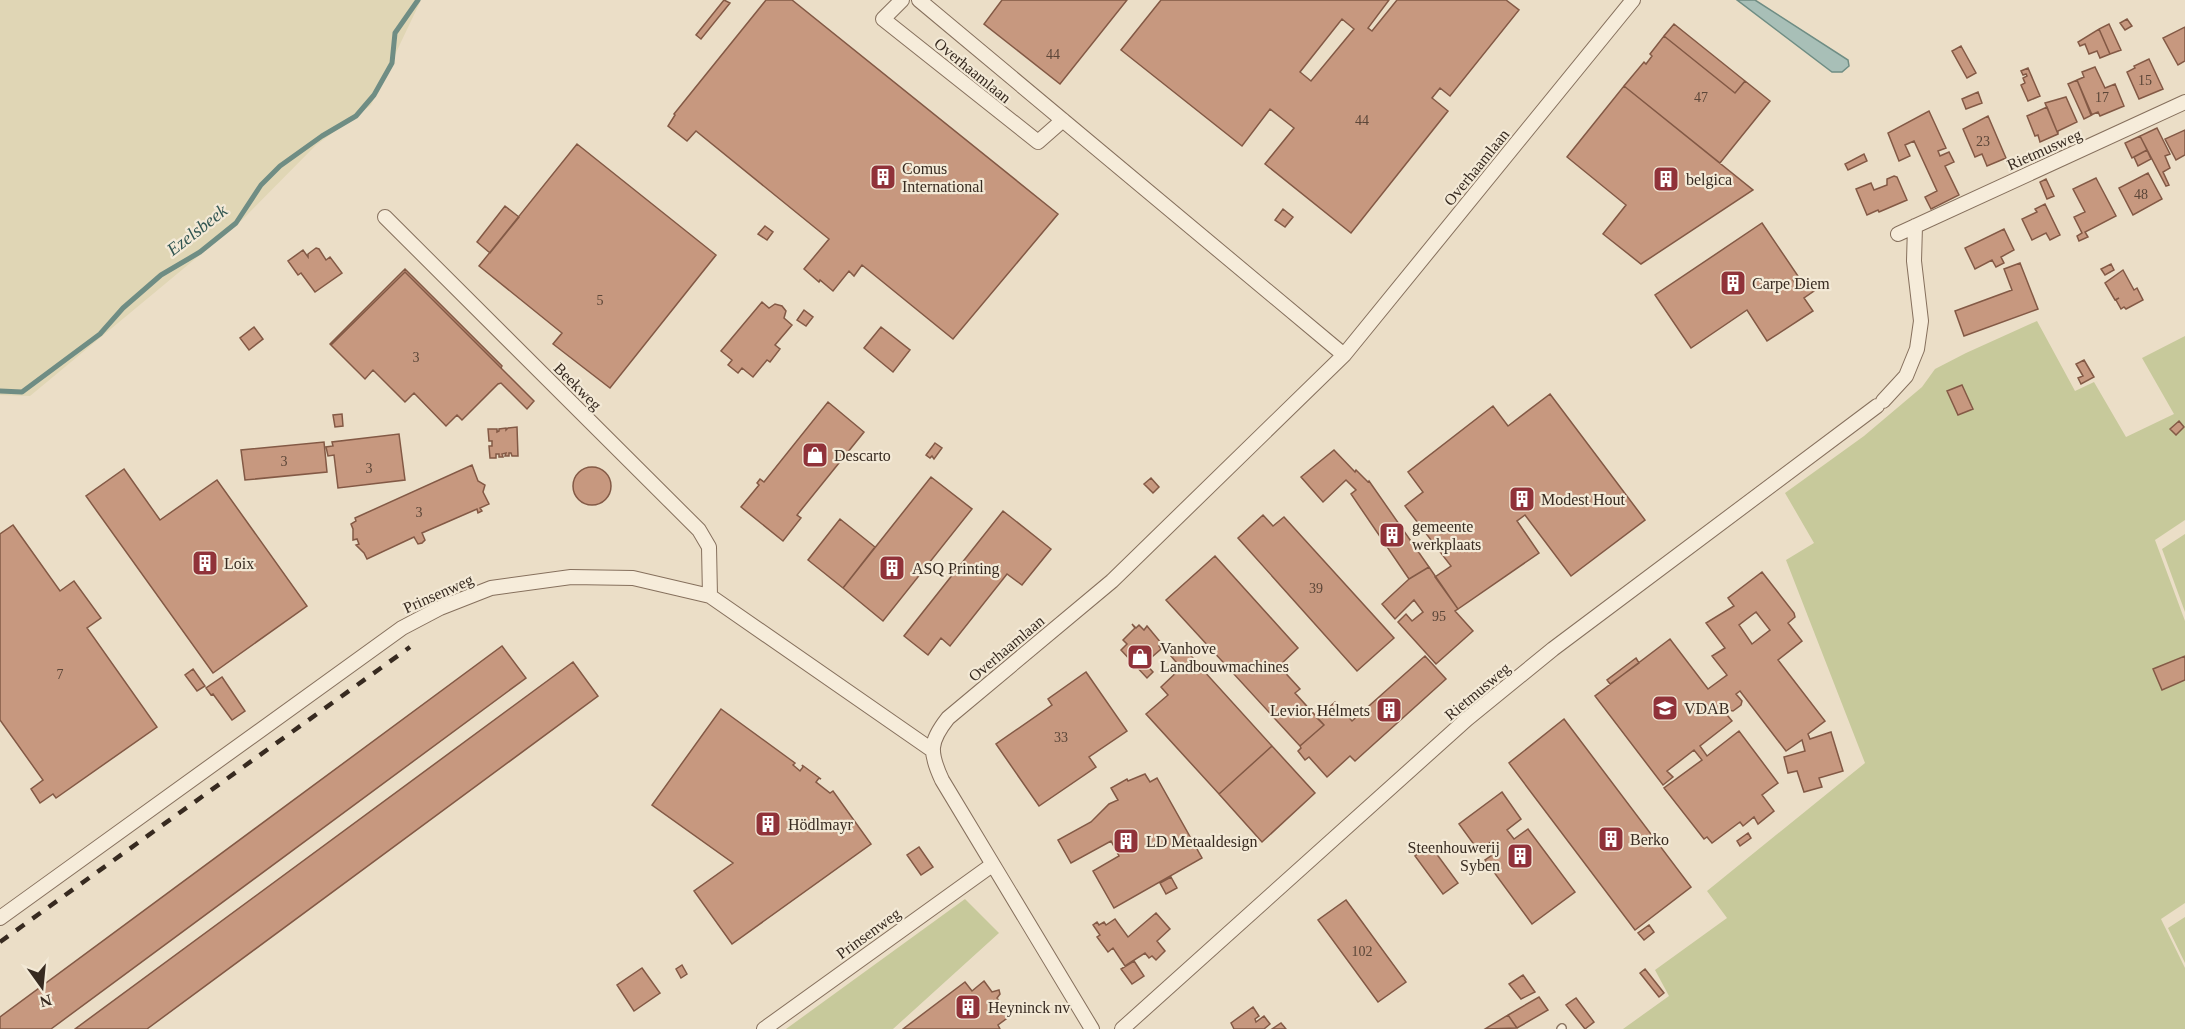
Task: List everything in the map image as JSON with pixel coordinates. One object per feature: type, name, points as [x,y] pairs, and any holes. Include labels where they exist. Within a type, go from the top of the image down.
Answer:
[{"type":"street","name":"Overhaamlaan","points":[[902,0],[883,19],[1038,142],[1063,120]]},
{"type":"street","name":"Overhaamlaan","points":[[919,0],[1344,355]]},
{"type":"street","name":"Overhaamlaan","points":[[932,750],[935,735],[948,718],[1112,581],[1344,355],[1634,0]]},
{"type":"street","name":"Rietmusweg","points":[[1898,234],[2185,102]]},
{"type":"street","name":"Beekweg","points":[[385,218],[699,530],[709,548],[710,596]]},
{"type":"street","name":"Rietmusweg","points":[[1122,1029],[1467,719],[1544,656],[1880,404],[1906,376],[1917,349],[1921,321],[1914,261],[1916,226]]},
{"type":"street","name":"Prinsenweg","points":[[0,918],[402,628],[440,608],[491,588],[571,577],[633,578],[710,596],[932,750]]},
{"type":"street","points":[[932,750],[934,765],[942,780],[1092,1029]]},
{"type":"street","name":"Prinsenweg","points":[[764,1029],[992,865]]},
{"type":"shaded area","points":[[0,0],[421,0],[371,105],[316,145],[242,220],[30,396],[0,395]]},
{"type":"green space","points":[[2037,321],[2075,391],[2094,382],[2126,437],[2174,414],[2142,358],[2185,336],[2185,520],[2155,540],[2185,621],[2185,903],[2161,919],[2185,968],[2185,1029],[1623,1029],[1669,996],[1655,970],[1727,918],[1707,891],[1865,763],[1786,560],[1814,543],[1785,493],[1864,436],[1922,387],[1935,369]]},
{"type":"green space","points":[[2185,534],[2185,612],[2162,549]]},
{"type":"green space","points":[[965,899],[999,933],[893,1029],[786,1029]]},
{"type":"green space","points":[[2185,917],[2185,963],[2168,928]]},
{"type":"water","points":[[1737,0],[1755,0],[1848,60],[1849,66],[1842,72],[1832,72]]},
{"type":"building","points":[[724,0],[730,3],[701,39],[696,35]]},
{"type":"building","name":"Comus International","points":[[766,0],[792,0],[1058,214],[953,339],[862,265],[854,276],[849,271],[833,291],[820,280],[819,282],[804,269],[829,239],[696,131],[687,141],[668,126],[674,114]]},
{"type":"building","points":[[1002,0],[1127,0],[1060,84],[984,24]]},
{"type":"building","points":[[1161,0],[1389,0],[1368,28],[1372,31],[1397,0],[1506,0],[1519,10],[1450,96],[1440,88],[1432,98],[1448,111],[1351,233],[1265,164],[1294,128],[1270,109],[1242,146],[1121,50]],"holes":[[[1342,19],[1354,29],[1311,81],[1300,72]]]},
{"type":"building","points":[[2127,19],[2132,26],[2125,30],[2120,23]]},
{"type":"building","points":[[1674,24],[1745,81],[1735,93],[1664,36]]},
{"type":"building","points":[[2109,24],[2121,50],[2110,54],[2099,29]]},
{"type":"building","points":[[2185,27],[2185,61],[2178,65],[2163,38]]},
{"type":"building","points":[[2099,29],[2110,54],[2100,58],[2097,51],[2089,54],[2085,44],[2080,46],[2078,42]]},
{"type":"building","points":[[1664,36],[1735,93],[1745,81],[1770,101],[1720,163],[1624,86],[1644,62],[1646,64],[1652,56],[1650,54]]},
{"type":"building","points":[[1961,46],[1976,73],[1967,78],[1952,51]]},
{"type":"building","points":[[2149,59],[2163,89],[2139,99],[2127,72]]},
{"type":"building","points":[[2095,67],[2105,88],[2115,84],[2124,106],[2100,116],[2098,112],[2091,115],[2077,80],[2084,77],[2082,72]]},
{"type":"building","points":[[2028,68],[2040,96],[2028,101],[2021,85],[2025,83],[2023,78],[2027,76],[2021,71]]},
{"type":"building","points":[[2077,80],[2092,115],[2084,119],[2068,84]]},
{"type":"building","name":"belgica","points":[[1624,86],[1753,190],[1641,264],[1603,234],[1626,205],[1567,157]]},
{"type":"building","points":[[1978,92],[1982,103],[1966,109],[1962,99]]},
{"type":"building","points":[[2066,97],[2077,122],[2058,131],[2058,134],[2045,103]]},
{"type":"building","points":[[2047,107],[2058,134],[2040,142],[2027,116]]},
{"type":"building","points":[[1929,111],[1946,148],[1938,151],[1940,156],[1949,152],[1954,162],[1945,166],[1959,195],[1931,209],[1925,197],[1937,191],[1914,141],[1905,145],[1910,156],[1899,161],[1888,133]]},
{"type":"building","points":[[1988,116],[2006,158],[1987,166],[1982,154],[1975,157],[1963,129]]},
{"type":"building","points":[[2157,128],[2170,154],[2165,156],[2170,168],[2163,172],[2169,185],[2166,186],[2140,136]]},
{"type":"building","points":[[2185,130],[2185,155],[2176,160],[2165,139]]},
{"type":"building","points":[[2140,136],[2147,150],[2132,158],[2125,143]]},
{"type":"building","points":[[577,144],[716,255],[610,388],[553,344],[562,333],[479,266]]},
{"type":"building","points":[[2147,150],[2151,159],[2138,166],[2134,157]]},
{"type":"building","points":[[1864,154],[1867,161],[1848,170],[1845,164]]},
{"type":"building","points":[[2148,173],[2162,199],[2133,215],[2119,188]]},
{"type":"building","points":[[1897,177],[1907,200],[1867,215],[1856,189],[1871,183],[1874,190],[1887,185],[1887,179]]},
{"type":"building","points":[[2096,178],[2116,216],[2085,232],[2088,237],[2079,241],[2077,236],[2082,233],[2074,217],[2085,212],[2073,189]]},
{"type":"building","points":[[2046,179],[2054,196],[2047,199],[2040,182]]},
{"type":"building","points":[[2045,204],[2060,235],[2050,240],[2046,233],[2032,240],[2022,219],[2037,212],[2035,209]]},
{"type":"building","points":[[505,206],[519,217],[490,253],[477,242]]},
{"type":"building","points":[[1283,209],[1293,217],[1285,227],[1275,220]]},
{"type":"building","name":"Carpe Diem","points":[[1762,223],[1798,276],[1793,280],[1797,287],[1807,280],[1814,291],[1804,298],[1813,311],[1767,341],[1747,310],[1691,348],[1655,295]]},
{"type":"building","points":[[765,226],[773,232],[767,240],[758,234]]},
{"type":"building","points":[[2004,229],[2014,250],[2001,257],[2004,263],[1996,267],[1992,260],[1975,269],[1965,248]]},
{"type":"building","points":[[316,248],[326,260],[330,257],[342,273],[315,292],[301,273],[298,275],[288,261],[303,250],[308,257],[308,254]]},
{"type":"building","points":[[2020,263],[2038,309],[1964,336],[1955,311],[2012,290],[2004,269]]},
{"type":"building","points":[[2111,264],[2114,270],[2105,275],[2101,269]]},
{"type":"building","points":[[405,269],[502,366],[501,368],[405,272],[330,344]]},
{"type":"building","points":[[2123,270],[2134,290],[2137,288],[2143,300],[2126,309],[2124,307],[2121,309],[2116,300],[2119,298],[2115,300],[2105,283]]},
{"type":"building","points":[[405,272],[534,401],[527,409],[501,383],[462,420],[457,415],[446,426],[414,393],[405,402],[373,370],[365,379],[331,345]]},
{"type":"building","points":[[762,302],[769,308],[775,304],[782,306],[786,311],[784,318],[792,325],[775,345],[780,349],[770,362],[767,360],[753,377],[742,368],[738,373],[728,365],[732,360],[721,351]]},
{"type":"building","points":[[804,310],[813,317],[806,326],[797,320]]},
{"type":"building","points":[[254,327],[263,339],[249,350],[240,338]]},
{"type":"building","points":[[881,327],[910,350],[893,372],[864,348]]},
{"type":"building","points":[[2084,360],[2094,377],[2081,384],[2078,378],[2083,376],[2076,364]]},
{"type":"building","points":[[1962,385],[1973,409],[1958,415],[1947,391]]},
{"type":"building","name":"Modest Hout","points":[[1550,394],[1645,520],[1571,576],[1525,515],[1517,521],[1539,553],[1458,609],[1435,577],[1451,566],[1405,506],[1423,492],[1408,472],[1493,406],[1508,426]]},
{"type":"building","name":"Descarto","points":[[828,402],[864,432],[797,515],[801,518],[783,541],[741,507],[759,485],[757,483],[760,479],[764,482]]},
{"type":"building","points":[[342,414],[343,426],[335,427],[333,415]]},
{"type":"building","points":[[2179,421],[2184,427],[2176,435],[2170,429]]},
{"type":"building","points":[[517,427],[518,456],[512,456],[509,453],[509,456],[505,456],[506,453],[502,454],[503,457],[496,454],[496,458],[490,458],[489,446],[492,446],[492,441],[489,441],[488,429],[497,429],[497,432],[499,429]]},
{"type":"building","points":[[399,434],[405,480],[338,488],[334,455],[328,456],[326,447],[333,446],[332,442]]},
{"type":"building","points":[[324,442],[327,472],[245,480],[241,450]]},
{"type":"building","points":[[935,443],[942,448],[934,459],[926,455]]},
{"type":"building","name":"gemeente werkplaats","points":[[1334,450],[1355,472],[1356,470],[1369,481],[1429,567],[1409,579],[1351,494],[1356,490],[1346,480],[1323,502],[1301,477]]},
{"type":"building","points":[[472,465],[478,481],[485,485],[483,492],[489,504],[480,508],[482,511],[478,513],[477,509],[422,533],[425,540],[422,543],[418,544],[414,537],[367,559],[356,545],[359,544],[357,539],[353,540],[351,524],[356,521],[355,518]]},
{"type":"building","points":[[592,467],[599,468],[605,473],[610,479],[610,493],[605,499],[599,504],[592,505],[585,504],[579,499],[574,493],[573,486],[574,479],[579,473],[585,468]]},
{"type":"building","name":"Loix","points":[[124,469],[160,520],[217,480],[307,606],[213,673],[86,496]]},
{"type":"building","name":"ASQ Printing","points":[[931,477],[972,509],[883,621],[843,588]]},
{"type":"building","points":[[1151,478],[1159,487],[1153,493],[1144,484]]},
{"type":"building","points":[[1003,511],[1051,549],[1022,585],[1007,574],[950,646],[941,638],[928,655],[904,636]]},
{"type":"building","points":[[1263,515],[1273,526],[1284,517],[1394,638],[1357,671],[1238,538]]},
{"type":"building","points":[[840,519],[875,547],[843,588],[808,560]]},
{"type":"building","points":[[13,525],[60,591],[74,581],[101,618],[87,628],[157,727],[56,798],[53,794],[40,803],[31,789],[43,780],[0,720],[0,534]]},
{"type":"building","points":[[1215,556],[1298,648],[1279,666],[1300,689],[1295,693],[1324,725],[1300,746],[1166,600]]},
{"type":"building","points":[[1429,567],[1458,609],[1455,611],[1473,631],[1436,664],[1398,622],[1406,614],[1412,621],[1423,612],[1414,600],[1395,619],[1382,604],[1409,579]]},
{"type":"building","name":"VDAB","points":[[1762,572],[1794,613],[1795,617],[1788,623],[1802,641],[1778,660],[1825,721],[1808,734],[1810,739],[1831,732],[1843,771],[1819,778],[1822,787],[1804,792],[1797,771],[1788,773],[1784,757],[1805,751],[1802,740],[1786,751],[1740,691],[1736,694],[1742,701],[1741,705],[1733,711],[1727,707],[1723,710],[1732,721],[1700,746],[1707,756],[1739,731],[1778,783],[1762,795],[1774,811],[1758,824],[1754,817],[1743,826],[1740,822],[1712,843],[1707,837],[1704,839],[1664,788],[1702,760],[1694,750],[1667,771],[1673,777],[1663,785],[1595,696],[1670,639],[1708,689],[1727,675],[1712,656],[1725,648],[1706,623],[1734,606],[1728,598]],"holes":[[[1756,612],[1770,630],[1752,644],[1739,625]]]},
{"type":"building","name":"Vanhove Landbouwmachines","points":[[1132,624],[1136,628],[1139,625],[1144,630],[1147,626],[1162,644],[1159,646],[1161,649],[1145,663],[1153,672],[1147,678],[1121,650],[1127,644],[1123,640],[1135,628]]},
{"type":"building","points":[[502,646],[526,678],[51,1029],[0,1029],[0,1017]]},
{"type":"building","points":[[1182,646],[1193,658],[1182,667],[1183,669],[1193,659],[1272,746],[1219,794],[1146,714],[1168,695],[1161,687],[1181,668],[1171,656]]},
{"type":"building","name":"Levior Helmets","points":[[1425,656],[1446,679],[1355,761],[1350,756],[1327,777],[1309,757],[1305,760],[1298,751],[1300,746],[1324,725],[1317,718],[1335,702],[1352,721]]},
{"type":"building","points":[[2185,656],[2185,680],[2162,690],[2153,669]]},
{"type":"building","points":[[1636,658],[1639,663],[1610,684],[1607,680]]},
{"type":"building","points":[[573,662],[598,696],[147,1029],[75,1029]]},
{"type":"building","points":[[193,669],[205,686],[197,691],[185,675]]},
{"type":"building","points":[[1086,672],[1127,731],[1089,757],[1096,767],[1039,806],[996,744],[1052,705],[1048,699]]},
{"type":"building","points":[[222,677],[245,711],[232,720],[206,688]]},
{"type":"building","name":"Hödlmayr","points":[[721,709],[795,763],[793,765],[800,771],[802,765],[821,779],[819,778],[816,782],[830,793],[833,791],[871,844],[732,944],[694,891],[733,863],[652,805]]},
{"type":"building","name":"Berko","points":[[1564,719],[1691,887],[1635,930],[1509,763]]},
{"type":"building","points":[[1272,746],[1315,793],[1262,842],[1219,794]]},
{"type":"building","name":"LD Metaaldesign","points":[[1145,774],[1150,782],[1157,778],[1202,858],[1114,908],[1093,871],[1119,856],[1111,841],[1071,863],[1058,840],[1091,822],[1109,804],[1118,800],[1111,788],[1127,779],[1128,781]]},
{"type":"building","name":"Steenhouwerij Syben","points":[[1502,792],[1521,819],[1507,830],[1514,839],[1528,829],[1575,892],[1532,924],[1485,860],[1498,851],[1491,842],[1478,850],[1459,824]]},
{"type":"building","points":[[1748,833],[1751,838],[1740,846],[1737,841]]},
{"type":"building","points":[[1430,845],[1458,883],[1443,894],[1415,856]]},
{"type":"building","points":[[919,847],[933,867],[921,875],[907,855]]},
{"type":"building","points":[[1171,877],[1177,888],[1166,894],[1160,883]]},
{"type":"building","points":[[1346,900],[1406,982],[1378,1002],[1318,920]]},
{"type":"building","points":[[1156,913],[1170,929],[1157,941],[1165,951],[1156,960],[1152,956],[1149,958],[1145,953],[1125,966],[1113,948],[1108,952],[1097,937],[1100,935],[1093,925],[1097,922],[1099,925],[1104,922],[1106,925],[1115,919],[1128,937]]},
{"type":"building","points":[[1649,925],[1654,932],[1644,940],[1638,933]]},
{"type":"building","points":[[1134,961],[1144,976],[1132,984],[1121,969]]},
{"type":"building","points":[[682,965],[687,974],[681,978],[676,969]]},
{"type":"building","points":[[642,968],[660,993],[634,1011],[617,985]]},
{"type":"building","points":[[1645,969],[1664,993],[1659,997],[1640,973]]},
{"type":"building","points":[[1523,975],[1535,992],[1521,999],[1509,984]]},
{"type":"building","name":"Heyninck nv","points":[[984,981],[992,992],[999,990],[1000,994],[997,998],[1010,1016],[998,1025],[1000,1029],[903,1029],[965,982],[972,991]]},
{"type":"building","points":[[1539,997],[1548,1010],[1517,1028],[1508,1015]]},
{"type":"building","points":[[1576,998],[1594,1022],[1585,1029],[1566,1005]]},
{"type":"building","points":[[1253,1007],[1259,1016],[1255,1019],[1256,1022],[1264,1016],[1270,1024],[1264,1029],[1234,1029],[1231,1023]]},
{"type":"building","points":[[1508,1015],[1517,1028],[1485,1029]]},
{"type":"building","points":[[1281,1023],[1286,1029],[1272,1029]]},
{"type":"waterway","name":"Ezelsbeek","points":[[0,391],[22,392],[100,334],[123,308],[161,275],[200,252],[236,223],[261,185],[280,166],[322,136],[356,116],[374,95],[392,63],[395,33],[418,0]]},
{"type":"railway","points":[[0,942],[410,647]]},
{"type":"place","name":"Comus International","points":[[883,177]]},
{"type":"place","name":"belgica","points":[[1666,179]]},
{"type":"place","name":"Carpe Diem","points":[[1733,283]]},
{"type":"place","name":"Descarto","points":[[815,455]]},
{"type":"place","name":"Modest Hout","points":[[1522,499]]},
{"type":"place","name":"gemeente werkplaats","points":[[1392,535]]},
{"type":"place","name":"Loix","points":[[205,563]]},
{"type":"place","name":"ASQ Printing","points":[[892,568]]},
{"type":"place","name":"Vanhove Landbouwmachines","points":[[1140,657]]},
{"type":"place","name":"VDAB","points":[[1665,708]]},
{"type":"place","name":"Levior Helmets","points":[[1389,710]]},
{"type":"place","name":"Hödlmayr","points":[[768,824]]},
{"type":"place","name":"Berko","points":[[1611,839]]},
{"type":"place","name":"LD Metaaldesign","points":[[1126,841]]},
{"type":"place","name":"Steenhouwerij Syben","points":[[1520,856]]},
{"type":"place","name":"Heyninck nv","points":[[968,1007]]}]
